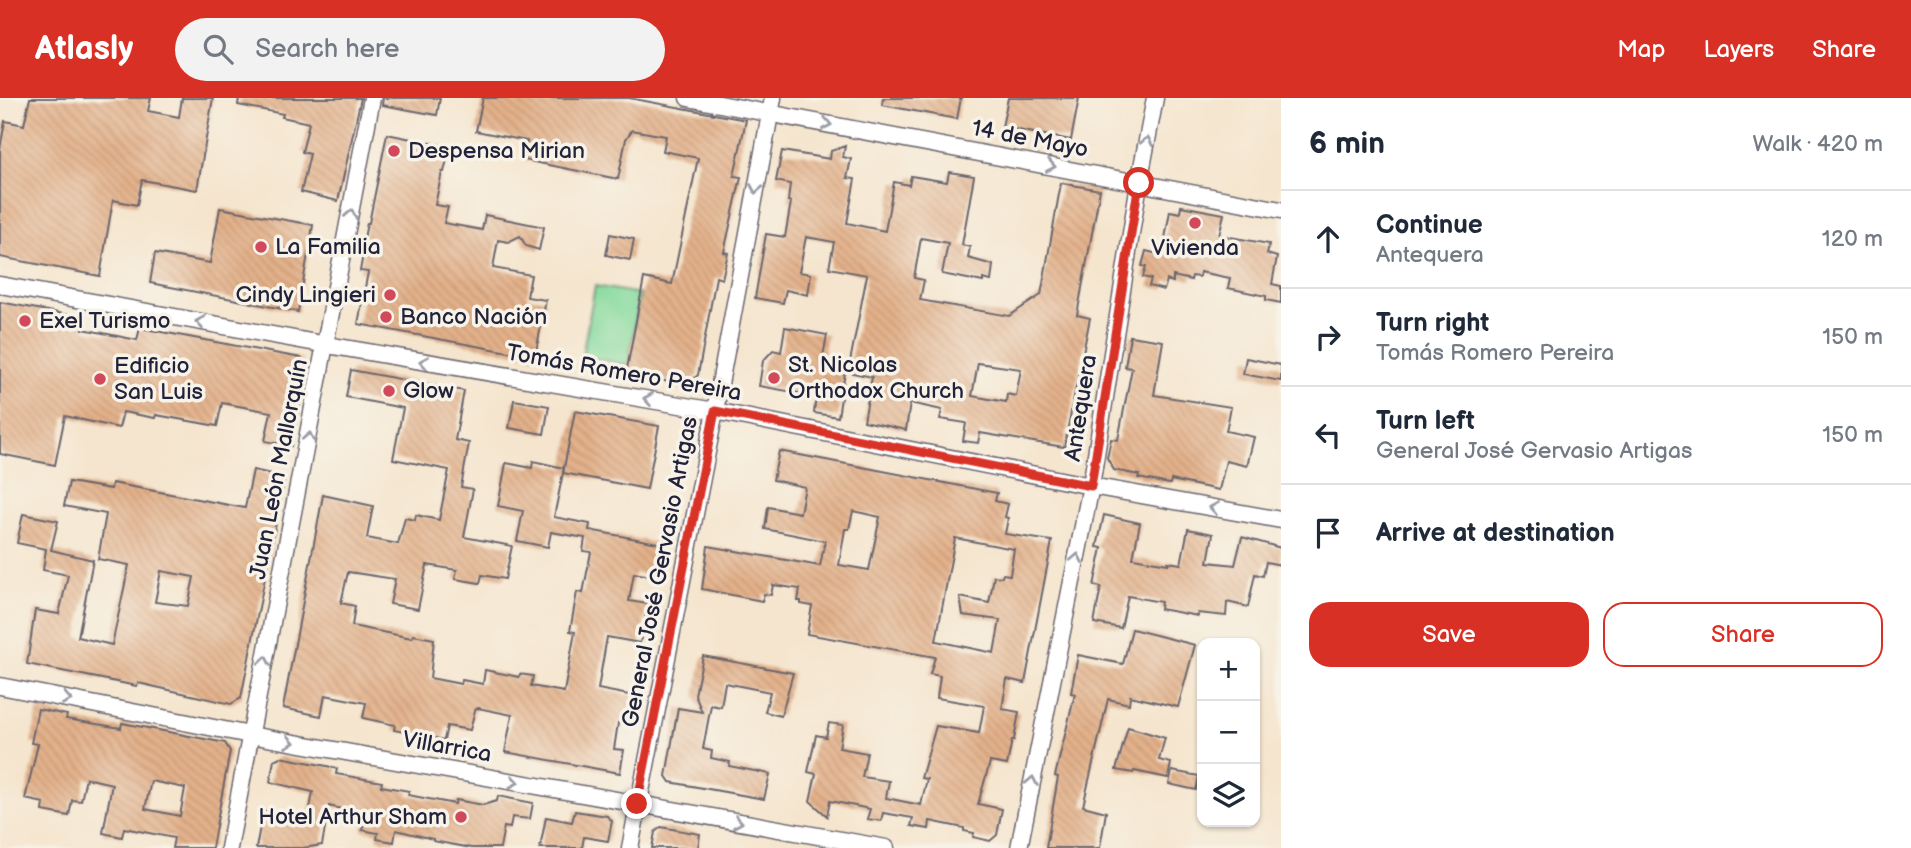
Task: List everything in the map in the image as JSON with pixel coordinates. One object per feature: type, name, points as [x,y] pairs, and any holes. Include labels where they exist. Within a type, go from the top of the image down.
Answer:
[{"type":"street","name":"Juan León Mallorquín","points":[[229,848],[372,98]]},
{"type":"street","name":"14 de Mayo","points":[[688,98],[772,106],[1281,210]]},
{"type":"street","name":"Antequera","points":[[1018,848],[1091,486],[1155,98]]},
{"type":"street","name":"General José Gervasio Artigas","points":[[630,848],[772,106]]},
{"type":"street","name":"Tomás Romero Pereira","points":[[0,285],[327,345],[715,411],[1091,486],[1281,520]]},
{"type":"street","name":"Villarrica","points":[[0,686],[250,735],[886,848]]},
{"type":"green space","points":[[595,286],[640,294],[628,365],[582,356]]},
{"type":"building","points":[[30,98],[151,98],[148,111],[179,117],[182,98],[213,98],[197,190],[142,180],[137,205],[113,200],[100,276],[0,257],[0,149],[5,121],[24,125]]},
{"type":"building","points":[[239,98],[361,98],[338,201],[301,192],[310,154],[302,152],[309,123],[282,117],[283,114],[238,105]]},
{"type":"building","points":[[383,98],[440,98],[437,115],[382,105]]},
{"type":"building","points":[[483,98],[629,98],[746,120],[734,176],[741,177],[724,252],[728,253],[722,279],[716,277],[698,375],[686,385],[626,374],[644,278],[672,284],[698,158],[663,151],[666,136],[632,130],[626,139],[618,179],[524,160],[527,141],[476,131]]},
{"type":"building","points":[[883,98],[961,98],[957,119],[882,105]]},
{"type":"building","points":[[1008,98],[1079,98],[1071,140],[1002,127]]},
{"type":"building","points":[[387,134],[450,147],[435,205],[448,207],[444,223],[482,230],[485,215],[544,227],[539,250],[526,246],[520,236],[508,242],[498,240],[493,268],[531,275],[527,297],[546,300],[535,357],[358,324],[368,272],[360,271],[362,249]]},
{"type":"building","points":[[845,146],[843,157],[851,159],[847,178],[855,179],[847,223],[885,231],[894,182],[909,185],[911,176],[947,182],[949,172],[974,176],[962,245],[970,247],[968,258],[993,265],[991,281],[983,279],[983,282],[942,274],[948,243],[921,238],[914,278],[924,280],[920,300],[1009,316],[1041,295],[1061,183],[1100,190],[1077,315],[1090,318],[1064,447],[980,433],[978,443],[963,441],[966,423],[940,419],[942,410],[910,403],[906,430],[864,421],[872,377],[848,372],[867,275],[829,268],[834,242],[806,237],[799,272],[811,274],[808,295],[786,290],[783,303],[755,298],[766,234],[785,237],[791,202],[788,201],[790,184],[776,181],[782,151],[830,159],[831,151]],"holes":[[[978,363],[1021,369],[1016,396],[1007,394],[1006,402],[972,396]]]},
{"type":"building","points":[[1181,206],[1224,214],[1219,235],[1269,244],[1267,254],[1277,257],[1272,284],[1281,286],[1281,303],[1266,300],[1266,296],[1228,288],[1230,278],[1200,272],[1199,277],[1192,276],[1191,280],[1173,276],[1173,282],[1167,280],[1164,290],[1149,286],[1151,279],[1143,277],[1146,267],[1142,266],[1146,251],[1162,255],[1170,211],[1180,213]]},
{"type":"building","name":"La Familia","points":[[220,208],[313,225],[298,312],[150,283],[155,253],[210,263]]},
{"type":"building","points":[[610,234],[634,239],[630,260],[606,255]]},
{"type":"building","points":[[0,302],[85,318],[83,329],[137,340],[140,328],[301,358],[307,369],[291,446],[265,441],[271,412],[222,403],[217,426],[123,412],[119,428],[65,416],[55,465],[0,454]]},
{"type":"building","points":[[785,327],[827,335],[822,362],[846,366],[838,417],[814,413],[816,396],[759,386],[763,361],[773,350],[781,352]]},
{"type":"building","points":[[1130,336],[1163,341],[1154,395],[1231,407],[1226,431],[1254,437],[1247,466],[1226,461],[1219,490],[1171,480],[1170,484],[1138,478],[1139,475],[1114,470],[1107,458],[1111,439],[1118,440],[1132,368],[1125,367]]},
{"type":"building","points":[[1246,358],[1281,365],[1281,381],[1243,374]]},
{"type":"building","points":[[351,370],[464,391],[455,440],[469,443],[461,487],[473,489],[464,537],[512,546],[505,579],[482,575],[480,583],[455,579],[457,570],[427,565],[418,609],[390,604],[395,579],[348,572],[341,603],[355,606],[352,626],[412,638],[413,635],[434,639],[430,678],[461,684],[462,680],[483,684],[485,670],[519,677],[520,674],[533,676],[531,686],[564,692],[575,632],[570,631],[577,592],[583,593],[591,552],[583,551],[585,538],[551,532],[548,547],[517,541],[523,511],[498,506],[506,463],[532,468],[533,461],[564,468],[554,517],[590,524],[589,530],[663,544],[656,577],[634,573],[629,601],[648,604],[640,643],[607,637],[598,689],[634,696],[629,724],[618,723],[614,749],[624,750],[620,773],[505,752],[512,715],[478,708],[475,710],[470,730],[447,726],[444,740],[394,730],[395,725],[363,718],[366,703],[325,695],[321,716],[283,708],[323,495],[373,506],[367,538],[398,544],[405,518],[415,520],[416,515],[439,520],[449,470],[393,459],[403,408],[346,397]]},
{"type":"building","points":[[514,400],[549,406],[544,434],[509,428]]},
{"type":"building","points":[[575,411],[659,426],[647,489],[563,473]]},
{"type":"building","points":[[779,451],[997,493],[995,501],[1008,504],[1005,534],[1052,541],[1025,683],[1007,679],[1002,709],[1019,712],[1007,765],[990,762],[978,804],[1002,809],[997,835],[990,841],[973,837],[974,833],[964,831],[964,828],[930,821],[929,829],[911,826],[913,818],[883,813],[881,821],[867,819],[870,809],[830,801],[827,816],[810,801],[816,774],[808,772],[816,735],[826,737],[829,723],[843,725],[839,748],[867,753],[862,777],[889,781],[886,798],[921,805],[927,779],[921,778],[936,726],[979,733],[984,706],[937,698],[940,676],[930,674],[935,657],[807,634],[812,606],[798,601],[800,589],[773,585],[771,595],[764,594],[762,601],[702,589],[708,546],[820,566],[825,541],[765,529],[768,507],[800,513],[805,487],[773,480]],"holes":[[[853,511],[880,517],[869,570],[839,565],[845,529],[849,529]],[[955,538],[1014,549],[1010,575],[994,576],[989,603],[960,597],[963,615],[1000,620],[994,653],[936,641]]]},
{"type":"building","points":[[253,470],[285,477],[241,698],[231,704],[138,683],[137,686],[27,664],[35,610],[59,614],[68,575],[43,570],[46,549],[17,543],[23,514],[58,521],[51,550],[93,560],[78,637],[112,645],[129,565],[98,559],[106,514],[64,506],[69,482],[111,489],[112,483],[245,508]],"holes":[[[161,571],[194,577],[188,606],[155,602]]]},
{"type":"building","points":[[1104,515],[1140,523],[1133,558],[1181,564],[1188,529],[1213,534],[1208,562],[1235,565],[1242,537],[1281,548],[1281,565],[1266,562],[1263,576],[1255,574],[1248,607],[1227,602],[1226,616],[1198,613],[1198,616],[1160,609],[1161,602],[1128,596],[1121,628],[1094,623],[1101,587],[1094,586],[1102,548],[1097,547]]},
{"type":"building","points":[[1132,629],[1195,645],[1178,707],[1130,696],[1129,704],[1108,699],[1083,806],[1106,812],[1100,848],[1046,848],[1058,777],[1055,776],[1075,694],[1071,693],[1078,655],[1123,664]]},
{"type":"building","points":[[703,656],[793,673],[781,716],[765,712],[770,692],[725,683],[721,707],[711,705],[703,749],[712,751],[711,758],[730,762],[729,766],[770,774],[764,799],[670,782],[666,776],[678,708],[702,712],[695,695]]},
{"type":"building","points":[[38,709],[67,715],[66,719],[121,728],[122,723],[225,743],[230,751],[212,848],[172,848],[174,838],[124,828],[122,837],[103,833],[112,784],[86,778],[81,801],[72,800],[69,816],[43,811],[44,803],[25,799],[38,744],[31,743]],"holes":[[[151,781],[185,788],[180,816],[145,809]]]},
{"type":"building","points":[[1128,727],[1165,738],[1159,760],[1171,763],[1168,778],[1116,770]]},
{"type":"building","points":[[280,757],[337,769],[336,774],[382,782],[381,786],[409,791],[408,795],[455,804],[456,800],[483,805],[497,801],[498,796],[533,803],[530,819],[512,817],[510,828],[504,827],[500,848],[471,848],[396,830],[394,842],[377,839],[378,833],[362,830],[366,815],[329,806],[322,845],[303,848],[256,848],[263,811],[308,819],[313,792],[270,782],[274,760]]},
{"type":"building","points":[[1172,771],[1197,776],[1196,790],[1169,784]]},
{"type":"building","points":[[575,811],[607,816],[612,821],[608,841],[584,837],[582,848],[540,848],[546,817],[572,822]]},
{"type":"building","points":[[661,827],[700,834],[698,848],[652,848],[655,832]]},
{"type":"place","name":"Despensa Mirian","points":[[394,151]]},
{"type":"place","name":"Vivienda","points":[[1195,223]]},
{"type":"place","name":"La Familia","points":[[261,247]]},
{"type":"place","name":"Cindy Lingieri","points":[[390,295]]},
{"type":"place","name":"Banco Nación","points":[[386,317]]},
{"type":"place","name":"Exel Turismo","points":[[25,321]]},
{"type":"place","name":"St. Nicolas Orthodox Church","points":[[774,378]]},
{"type":"place","name":"Edificio San Luis","points":[[100,379]]},
{"type":"place","name":"Glow","points":[[389,391]]},
{"type":"place","name":"Hotel Arthur Sham","points":[[461,817]]},
{"type":"route","points":[[637,804],[715,411],[1091,486],[1139,183]]}]
